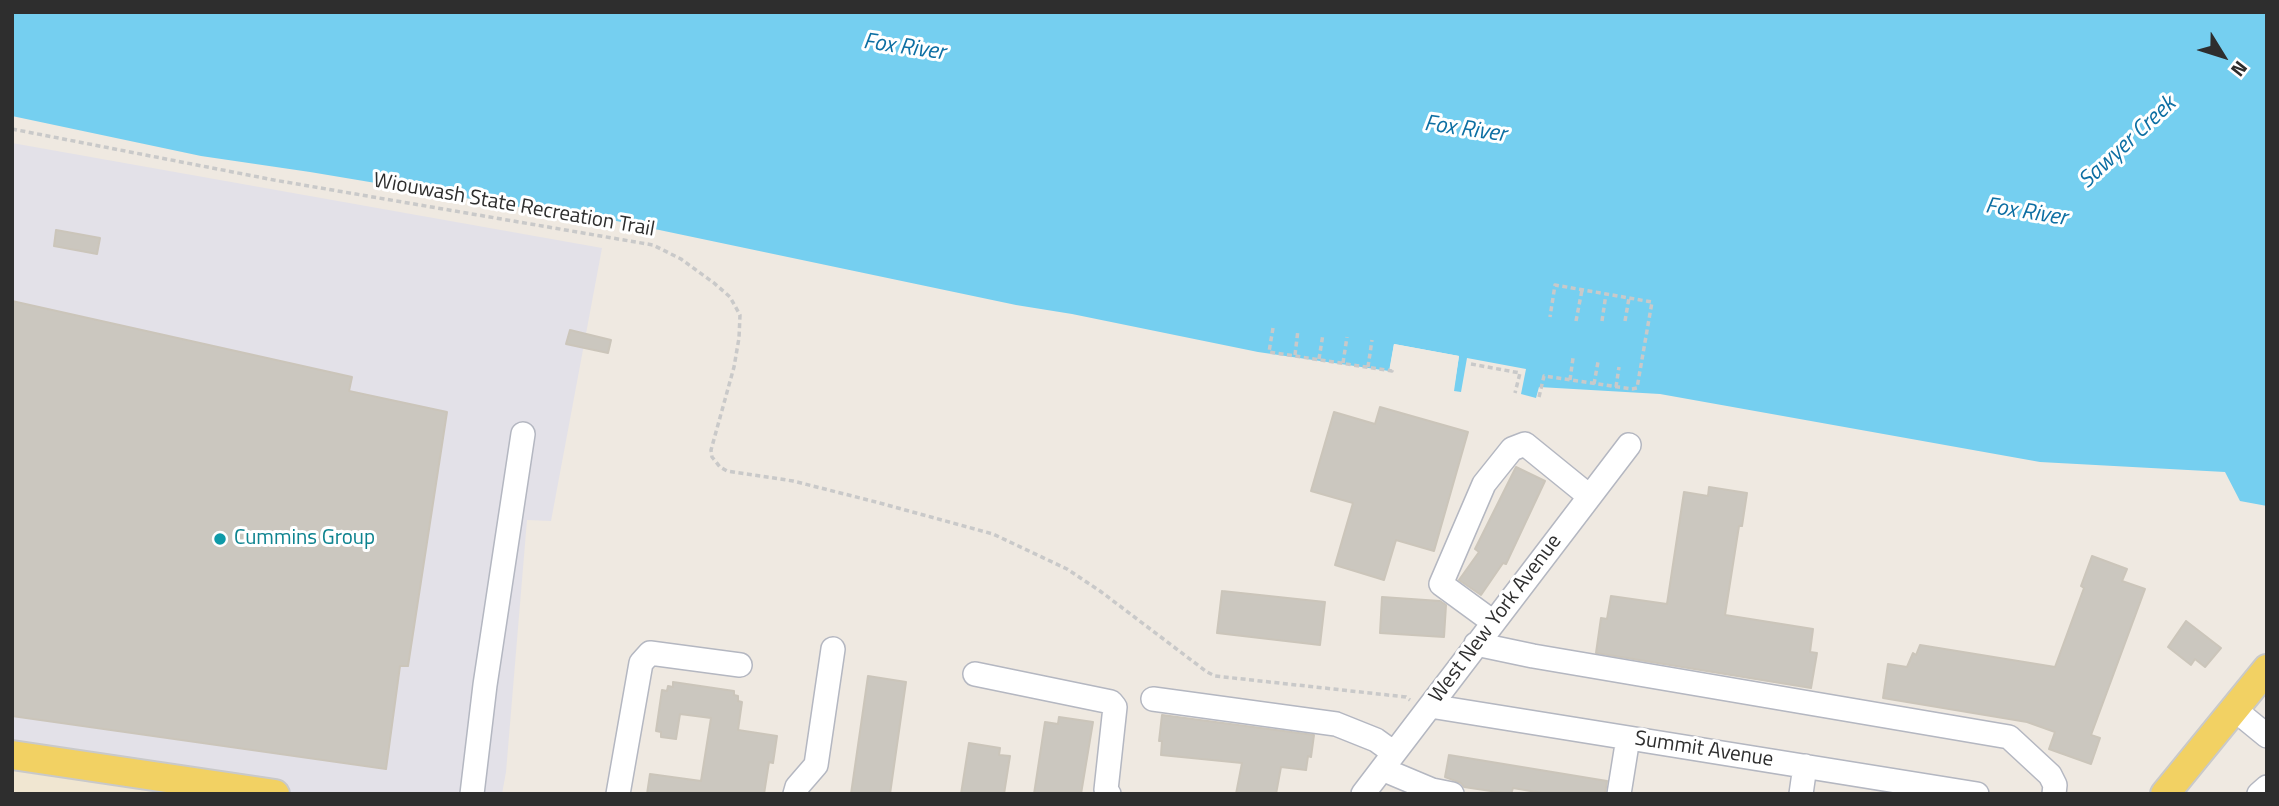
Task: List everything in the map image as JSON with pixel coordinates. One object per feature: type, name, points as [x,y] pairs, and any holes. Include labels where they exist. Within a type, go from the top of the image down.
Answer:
[{"type":"main road","points":[[2165,794],[2267,669]]},
{"type":"main road","points":[[12,755],[275,794]]},
{"type":"street","points":[[472,794],[485,685],[523,434]]},
{"type":"street","points":[[1493,622],[1441,584],[1484,484],[1512,449],[1525,444],[1589,496]]},
{"type":"street","name":"West New York Avenue","points":[[1363,794],[1629,445]]},
{"type":"street","points":[[1476,644],[1532,656],[2009,737],[2050,775],[2055,785],[2054,794]]},
{"type":"street","points":[[795,794],[797,787],[816,765],[833,649]]},
{"type":"street","points":[[618,794],[640,663],[650,653],[740,664]]},
{"type":"street","points":[[975,674],[1111,702],[1115,708],[1106,790],[1109,794]]},
{"type":"street","points":[[1153,699],[1336,724],[1376,740],[1388,761],[1432,790],[1452,794]]},
{"type":"street","name":"Summit Avenue","points":[[1428,709],[1977,794]]},
{"type":"street","points":[[2234,709],[2267,736]]},
{"type":"street","points":[[1619,794],[1628,738]]},
{"type":"street","points":[[1801,794],[1805,766]]},
{"type":"street","points":[[2259,794],[2267,787]]},
{"type":"path","name":"Wiouwash State Recreation Trail","points":[[12,129],[274,180],[653,245],[681,259],[714,284],[730,297],[740,315],[734,367],[711,450],[712,457],[720,467],[727,471],[804,484],[993,534],[1067,569],[1215,676],[1406,697],[1428,709]]},
{"type":"path","points":[[1539,397],[1544,376],[1637,388],[1652,302],[1555,285],[1550,317]]},
{"type":"path","points":[[1576,321],[1582,290]]},
{"type":"path","points":[[1602,321],[1606,294]]},
{"type":"path","points":[[1625,321],[1629,298]]},
{"type":"path","points":[[1273,328],[1269,352],[1368,368],[1392,369]]},
{"type":"path","points":[[1295,356],[1298,330]]},
{"type":"path","points":[[1319,360],[1323,334]]},
{"type":"path","points":[[1343,364],[1347,337]]},
{"type":"path","points":[[1368,368],[1372,340]]},
{"type":"path","points":[[1570,380],[1573,358]]},
{"type":"path","points":[[1594,384],[1598,362]]},
{"type":"path","points":[[1471,364],[1520,373],[1516,393]]},
{"type":"path","points":[[1616,387],[1619,367]]},
{"type":"shaded area","points":[[12,143],[602,248],[551,521],[527,520],[502,794],[275,794],[12,755]]},
{"type":"shaded area","points":[[12,761],[268,794],[12,794]]},
{"type":"water","points":[[12,12],[2267,12],[2267,506],[2240,501],[2225,472],[2040,462],[1660,394],[1539,387],[1536,398],[1521,394],[1526,369],[1467,358],[1461,392],[1454,391],[1459,356],[1394,344],[1389,371],[1258,352],[1016,305],[569,211],[537,210],[201,156],[12,116]]},
{"type":"pier","points":[[1394,344],[1459,356],[1455,381],[1451,380],[1455,359],[1397,348],[1393,369],[1390,368]]},
{"type":"building","points":[[56,230],[100,238],[97,254],[54,246]]},
{"type":"building","name":"Cummins Group","points":[[12,301],[352,377],[349,391],[447,412],[408,666],[400,666],[386,769],[12,716]]},
{"type":"building","points":[[570,330],[611,340],[608,353],[566,344]]},
{"type":"building","points":[[1380,407],[1468,432],[1434,551],[1396,540],[1384,580],[1335,565],[1353,503],[1311,491],[1334,412],[1375,424]]},
{"type":"building","points":[[1516,467],[1545,481],[1506,564],[1503,563],[1481,595],[1459,580],[1479,552],[1475,549]]},
{"type":"building","points":[[1709,487],[1747,493],[1725,615],[1813,629],[1810,652],[1817,653],[1811,688],[1596,653],[1601,618],[1607,619],[1611,596],[1667,604],[1684,492],[1708,496]]},
{"type":"building","points":[[2092,556],[2127,569],[2122,581],[2145,589],[2091,735],[2100,738],[2091,764],[2049,749],[2055,732],[2027,722],[1883,698],[1888,664],[1907,667],[1920,645],[2055,667],[2084,588],[2081,586]]},
{"type":"building","points":[[1222,591],[1325,602],[1320,645],[1217,633]]},
{"type":"building","points":[[1382,597],[1440,601],[1446,605],[1444,637],[1380,633]]},
{"type":"building","points":[[2186,621],[2221,648],[2205,667],[2195,659],[2191,665],[2168,647]]},
{"type":"building","points":[[868,676],[906,682],[890,794],[851,794]]},
{"type":"building","points":[[673,682],[734,691],[738,701],[742,702],[738,730],[777,736],[773,763],[769,762],[764,794],[647,794],[650,774],[701,781],[711,718],[680,714],[676,739],[661,737],[661,732],[656,731],[662,690],[667,691],[668,686],[673,687]]},
{"type":"building","points":[[1162,715],[1314,735],[1311,757],[1308,756],[1306,770],[1281,767],[1276,794],[1236,794],[1242,763],[1161,755],[1162,741],[1159,741]]},
{"type":"building","points":[[1059,717],[1093,722],[1081,794],[1034,794],[1045,722],[1058,724]]},
{"type":"building","points":[[969,743],[1000,748],[999,755],[1010,756],[1004,794],[961,794]]},
{"type":"building","points":[[1449,755],[1607,781],[1605,794],[1548,794],[1513,788],[1511,794],[1464,787],[1461,783],[1445,777]]},
{"type":"place","name":"Cummins Group","points":[[220,539]]},
{"type":"water label","name":"Fox River","points":[[904,48]]},
{"type":"water label","name":"Fox River","points":[[1465,130]]},
{"type":"water label","name":"Sawyer Creek","points":[[2128,143]]},
{"type":"water label","name":"Fox River","points":[[2026,213]]}]
